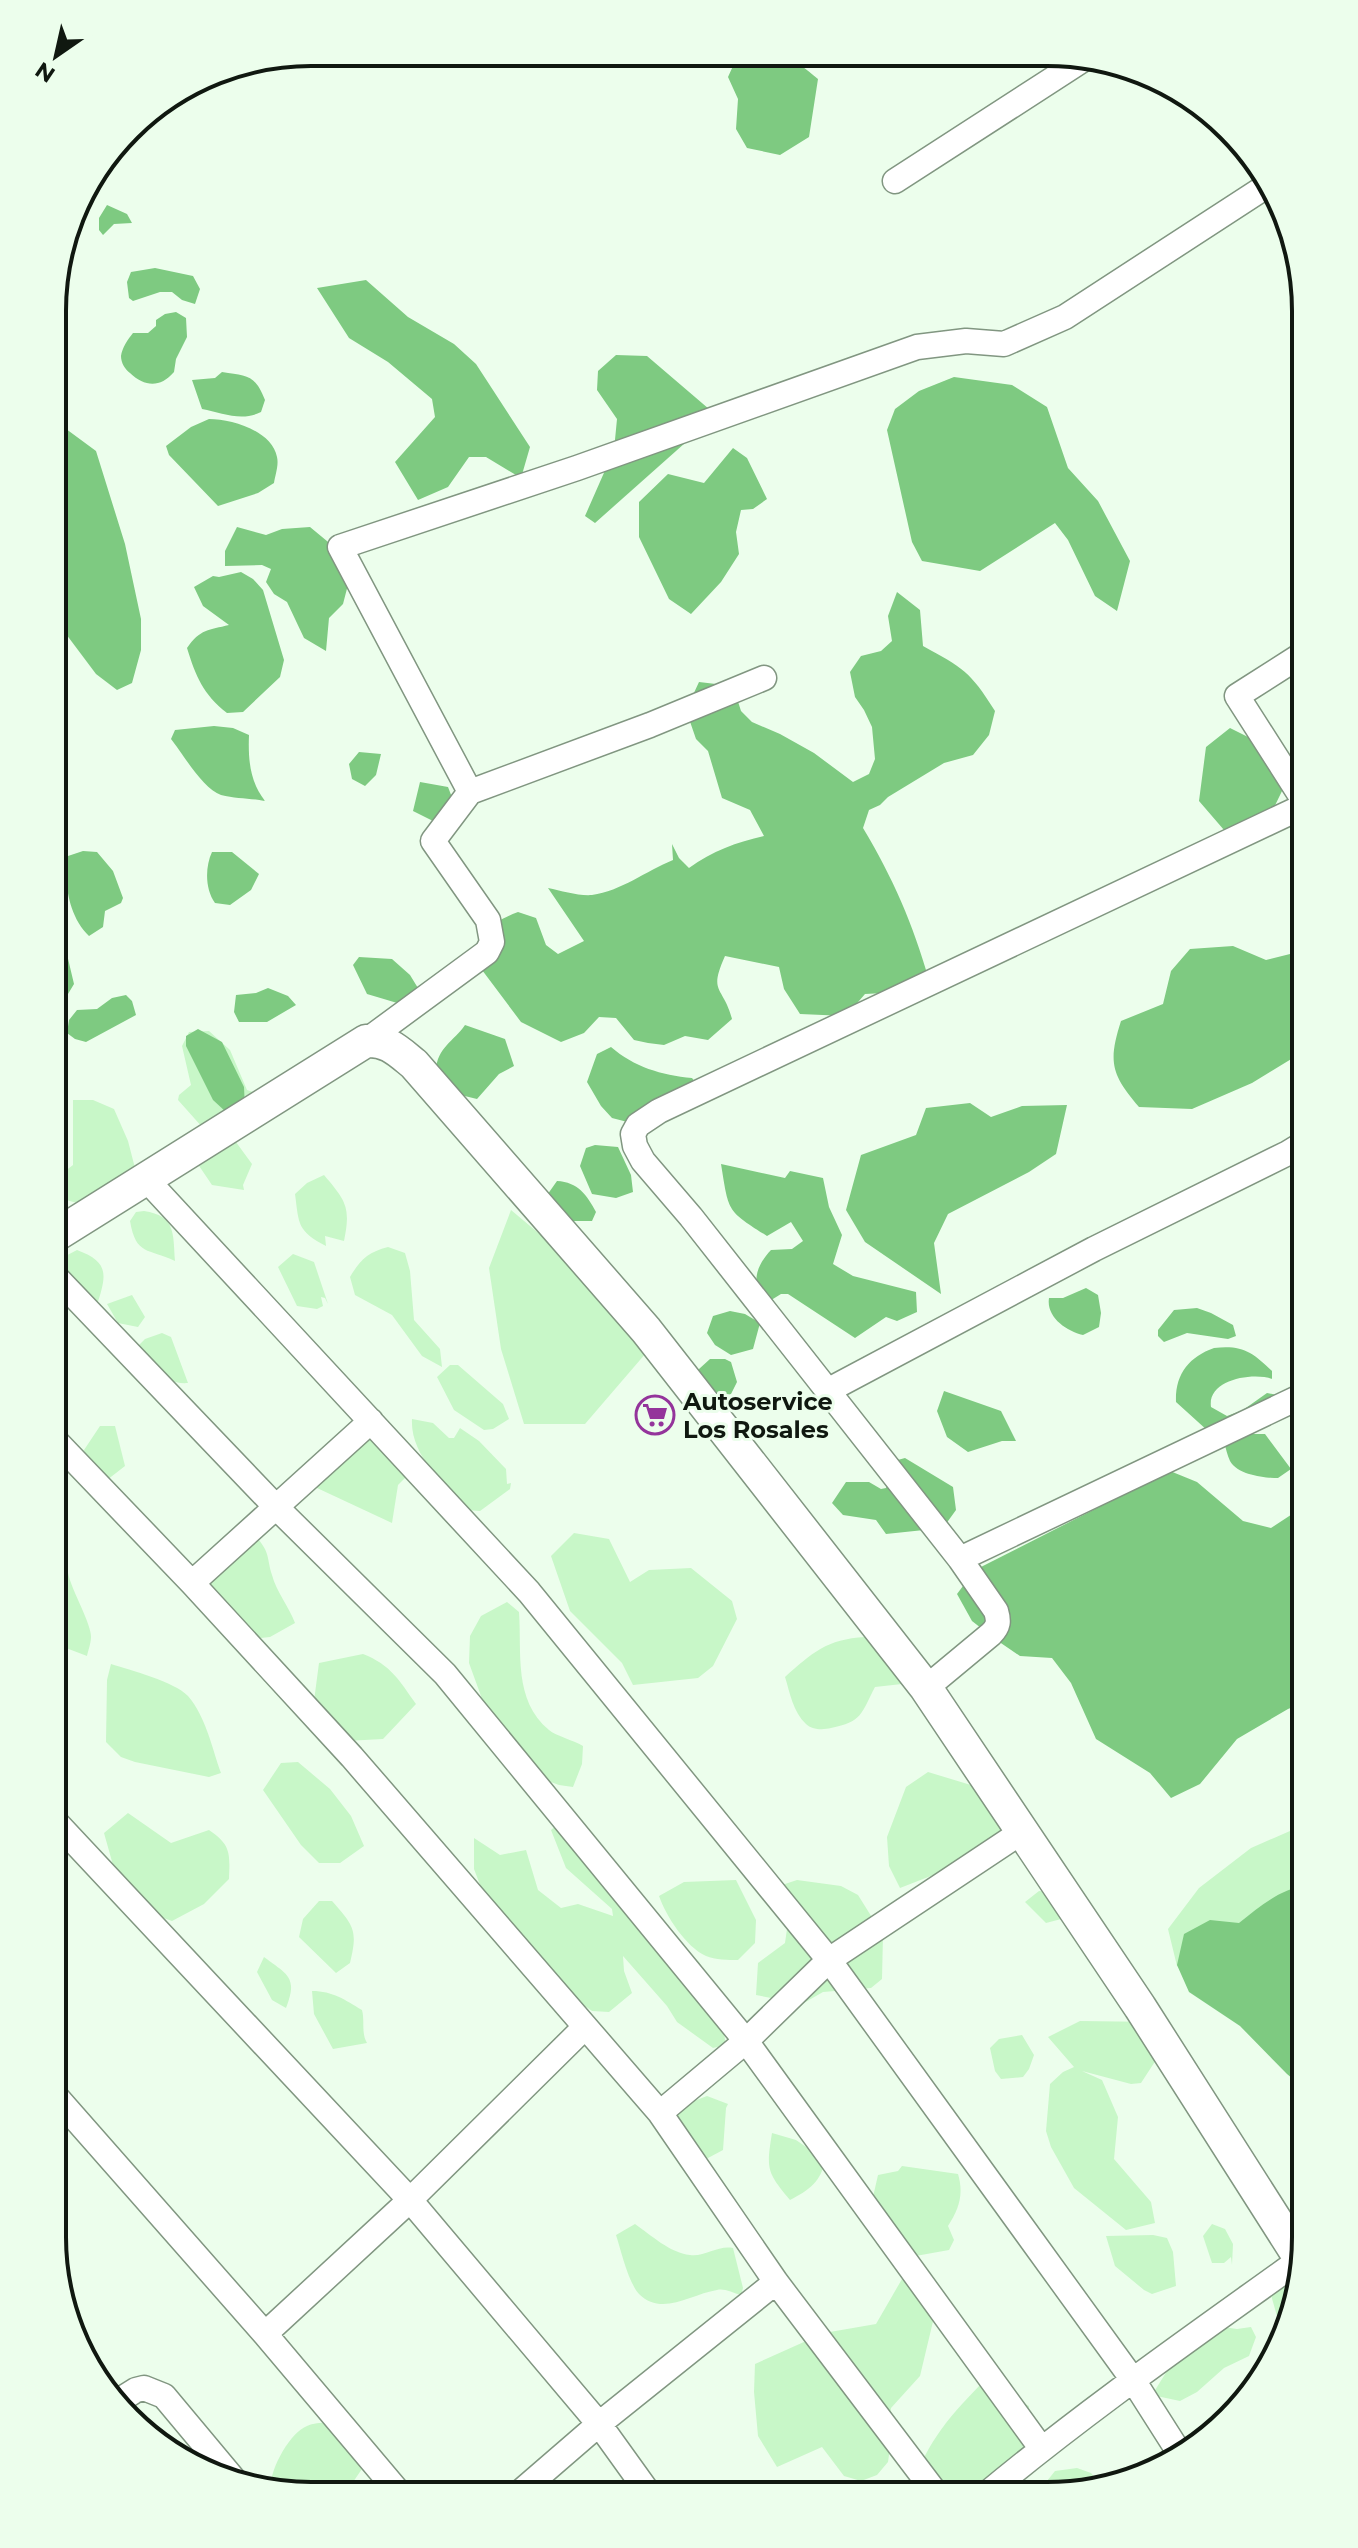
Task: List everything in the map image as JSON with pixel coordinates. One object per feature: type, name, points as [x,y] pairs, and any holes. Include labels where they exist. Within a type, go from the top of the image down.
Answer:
[{"type":"main road","points":[[66,1229],[366,1041],[389,1044],[414,1064],[625,1306],[926,1688],[1140,2007],[1291,2244]]},
{"type":"street","points":[[895,181],[1070,68]]},
{"type":"street","points":[[470,792],[340,547],[577,468],[917,347],[966,341],[1004,344],[1065,317],[1260,190]]},
{"type":"street","points":[[1292,661],[1237,696],[1292,782]]},
{"type":"street","points":[[366,1041],[487,952],[492,942],[488,920],[433,841],[470,792],[650,725],[764,678]]},
{"type":"street","points":[[926,1688],[997,1628],[996,1611],[960,1559],[699,1227],[643,1161],[633,1134],[638,1125],[659,1111],[1292,811]]},
{"type":"street","points":[[827,1391],[1094,1249],[1292,1150]]},
{"type":"street","points":[[145,1178],[529,1592],[829,1960],[1133,2380],[1175,2446]]},
{"type":"street","points":[[66,1288],[276,1507],[445,1674],[746,2041],[1041,2448]]},
{"type":"street","points":[[960,1559],[1291,1401]]},
{"type":"street","points":[[192,1583],[371,1421]]},
{"type":"street","points":[[66,1452],[352,1757],[660,2113],[776,2282],[927,2482]]},
{"type":"street","points":[[660,2113],[746,2041],[829,1960],[1023,1831]]},
{"type":"street","points":[[66,1833],[410,2200],[599,2424],[641,2482]]},
{"type":"street","points":[[265,2334],[410,2200],[585,2027]]},
{"type":"street","points":[[66,2108],[265,2334],[390,2482]]},
{"type":"street","points":[[1001,2482],[1133,2380],[1289,2270]]},
{"type":"street","points":[[532,2482],[776,2282]]},
{"type":"street","points":[[126,2396],[144,2388],[164,2396],[221,2465]]},
{"type":"green space","points":[[733,66],[801,66],[818,79],[809,137],[780,155],[747,148],[736,129],[738,99],[728,77]]},
{"type":"green space","points":[[107,205],[127,214],[132,223],[114,224],[103,235],[99,230],[99,218]]},
{"type":"green space","points":[[155,268],[193,276],[200,289],[195,304],[182,300],[172,292],[160,292],[133,301],[129,298],[127,282],[131,272]]},
{"type":"green space","points":[[366,280],[408,317],[454,344],[476,364],[530,447],[521,478],[486,457],[469,457],[448,487],[418,500],[395,462],[435,417],[432,399],[388,362],[349,338],[317,288]]},
{"type":"green space","points":[[176,312],[186,318],[187,337],[176,359],[174,372],[158,383],[141,381],[124,366],[121,356],[124,347],[133,333],[148,333],[156,326],[156,320]]},
{"type":"green space","points":[[616,355],[647,356],[723,421],[694,435],[595,523],[585,516],[614,450],[617,419],[597,390],[598,371]]},
{"type":"green space","points":[[222,372],[244,376],[258,385],[265,400],[261,412],[239,416],[202,409],[192,380],[215,378]]},
{"type":"green space","points":[[954,377],[1012,385],[1047,407],[1068,468],[1098,501],[1130,561],[1117,611],[1095,596],[1068,540],[1055,523],[980,571],[922,561],[912,542],[887,430],[895,409],[919,391]]},
{"type":"green space","points":[[209,419],[239,424],[268,440],[277,460],[274,483],[258,493],[218,506],[169,455],[166,446],[191,427]]},
{"type":"green space","points":[[66,429],[96,451],[125,544],[141,619],[141,650],[132,683],[117,690],[96,674],[66,634]]},
{"type":"green space","points":[[733,448],[747,458],[767,499],[753,509],[741,510],[736,532],[739,554],[721,582],[691,614],[669,599],[639,537],[639,502],[668,474],[704,483]]},
{"type":"green space","points":[[237,527],[266,535],[282,529],[310,527],[339,551],[350,577],[343,604],[329,618],[326,651],[304,638],[287,602],[274,594],[266,582],[271,569],[262,565],[225,566],[225,551]]},
{"type":"green space","points":[[241,572],[263,590],[284,660],[280,677],[243,712],[227,713],[201,684],[187,648],[210,629],[229,625],[203,606],[194,587],[213,576]]},
{"type":"green space","points":[[897,592],[920,610],[923,646],[965,672],[995,711],[989,735],[973,755],[944,763],[888,797],[869,810],[863,828],[901,902],[929,980],[904,992],[865,994],[846,1016],[800,1014],[784,989],[779,967],[725,956],[717,984],[732,1019],[708,1040],[685,1036],[664,1045],[648,1043],[634,1040],[616,1018],[599,1017],[584,1033],[561,1042],[521,1022],[470,954],[495,923],[518,912],[536,918],[546,945],[558,954],[584,941],[548,888],[581,895],[603,893],[673,860],[672,844],[689,868],[725,848],[764,836],[750,810],[722,798],[708,751],[696,739],[686,710],[699,682],[733,686],[741,711],[752,722],[814,753],[853,782],[869,774],[875,759],[872,727],[855,697],[850,672],[861,656],[881,651],[892,641],[888,616]]},
{"type":"green space","points":[[214,726],[233,728],[249,735],[251,770],[265,801],[221,795],[214,791],[200,779],[171,739],[175,730]]},
{"type":"green space","points":[[1230,728],[1256,741],[1280,773],[1282,791],[1268,820],[1224,830],[1199,801],[1206,747]]},
{"type":"green space","points":[[359,752],[381,754],[376,775],[365,786],[352,779],[349,764]]},
{"type":"green space","points":[[420,782],[448,787],[460,818],[441,825],[413,811]]},
{"type":"green space","points":[[83,851],[97,852],[113,871],[123,898],[121,903],[105,911],[103,927],[89,936],[72,909],[66,877],[68,856]]},
{"type":"green space","points":[[212,852],[232,852],[259,874],[251,890],[230,905],[215,903],[209,891],[207,871]]},
{"type":"green space","points":[[1233,946],[1266,960],[1292,954],[1292,1059],[1252,1083],[1192,1109],[1139,1107],[1123,1085],[1115,1067],[1114,1047],[1121,1021],[1163,1004],[1171,971],[1190,949]]},
{"type":"green space","points":[[66,950],[74,984],[66,997]]},
{"type":"green space","points":[[359,957],[392,959],[410,975],[421,993],[414,1008],[367,994],[353,965]]},
{"type":"green space","points":[[268,988],[288,996],[296,1005],[267,1022],[239,1022],[234,1012],[236,995]]},
{"type":"green space","points":[[126,995],[132,1001],[136,1015],[86,1042],[67,1033],[69,1020],[77,1010],[97,1009],[112,998]]},
{"type":"green space","points":[[465,1025],[505,1039],[514,1066],[499,1074],[477,1099],[440,1090],[436,1081],[439,1056]]},
{"type":"green space","points":[[198,1029],[222,1042],[244,1087],[245,1109],[226,1112],[213,1100],[186,1046],[186,1036]]},
{"type":"green space","points":[[209,1031],[230,1050],[247,1090],[253,1092],[203,1128],[178,1100],[179,1095],[191,1085],[182,1046],[189,1032]]},
{"type":"green space","points":[[611,1047],[648,1069],[692,1078],[703,1092],[643,1126],[612,1118],[587,1082],[597,1054]]},
{"type":"green space","points":[[73,1100],[93,1100],[114,1109],[128,1141],[135,1168],[103,1192],[77,1203],[66,1200],[66,1170],[73,1165]]},
{"type":"green space","points":[[970,1103],[991,1117],[1022,1106],[1067,1105],[1056,1154],[1029,1172],[948,1214],[934,1243],[941,1294],[865,1242],[846,1210],[861,1155],[916,1135],[926,1108]]},
{"type":"green space","points":[[233,1138],[252,1164],[243,1185],[244,1190],[212,1185],[191,1154]]},
{"type":"green space","points":[[595,1145],[618,1147],[631,1175],[633,1192],[616,1198],[592,1194],[580,1166],[586,1148]]},
{"type":"green space","points":[[721,1164],[785,1178],[790,1171],[823,1178],[829,1207],[842,1235],[833,1264],[853,1276],[916,1292],[917,1312],[897,1321],[886,1317],[855,1338],[788,1294],[781,1294],[768,1302],[758,1289],[758,1269],[762,1262],[771,1250],[792,1249],[803,1241],[791,1222],[767,1236],[744,1221],[728,1201]]},
{"type":"green space","points":[[324,1175],[342,1198],[347,1212],[344,1241],[325,1236],[326,1246],[309,1236],[301,1226],[295,1194],[307,1183]]},
{"type":"green space","points":[[557,1181],[571,1184],[585,1195],[596,1212],[592,1221],[566,1221],[545,1198]]},
{"type":"green space","points":[[511,1210],[592,1278],[646,1353],[585,1424],[524,1424],[501,1349],[489,1268]]},
{"type":"green space","points":[[144,1211],[162,1217],[171,1227],[175,1261],[145,1249],[136,1240],[130,1221],[136,1212]]},
{"type":"green space","points":[[388,1247],[405,1253],[410,1271],[414,1320],[440,1349],[442,1367],[422,1356],[392,1315],[355,1295],[350,1277],[354,1271],[370,1254]]},
{"type":"green space","points":[[77,1250],[100,1265],[104,1277],[97,1305],[66,1287],[66,1256]]},
{"type":"green space","points":[[293,1254],[314,1262],[328,1304],[321,1297],[323,1306],[317,1309],[297,1306],[278,1267]]},
{"type":"green space","points":[[1086,1288],[1098,1295],[1101,1313],[1099,1327],[1083,1335],[1058,1322],[1051,1311],[1049,1298],[1063,1298]]},
{"type":"green space","points":[[132,1295],[145,1317],[138,1327],[118,1323],[107,1304]]},
{"type":"green space","points":[[1197,1308],[1233,1325],[1236,1336],[1228,1339],[1187,1333],[1164,1342],[1158,1336],[1158,1330],[1174,1310]]},
{"type":"green space","points":[[730,1311],[745,1314],[760,1323],[753,1349],[731,1355],[715,1345],[707,1333],[713,1316]]},
{"type":"green space","points":[[162,1333],[171,1337],[188,1383],[165,1377],[139,1345],[145,1339]]},
{"type":"green space","points":[[1214,1348],[1246,1351],[1272,1371],[1272,1379],[1243,1378],[1223,1384],[1216,1390],[1211,1407],[1227,1416],[1243,1410],[1267,1393],[1277,1395],[1208,1431],[1176,1402],[1176,1392],[1185,1368],[1197,1356]]},
{"type":"green space","points":[[710,1359],[731,1362],[737,1382],[731,1394],[703,1400],[690,1388],[699,1369]]},
{"type":"green space","points":[[450,1365],[458,1365],[503,1404],[509,1419],[493,1429],[484,1430],[454,1410],[437,1377]]},
{"type":"green space","points":[[944,1391],[1001,1411],[1016,1441],[1002,1441],[968,1452],[947,1437],[937,1411]]},
{"type":"green space","points":[[412,1419],[433,1423],[449,1438],[454,1438],[460,1428],[479,1441],[506,1469],[510,1489],[480,1511],[466,1510],[422,1457],[416,1445]]},
{"type":"green space","points":[[100,1426],[115,1426],[125,1466],[107,1480],[84,1450]]},
{"type":"green space","points":[[1239,1434],[1265,1434],[1291,1469],[1278,1478],[1239,1470],[1230,1461],[1224,1442]]},
{"type":"green space","points":[[361,1435],[379,1437],[406,1477],[398,1485],[392,1523],[317,1488],[320,1451]]},
{"type":"green space","points":[[905,1458],[953,1487],[956,1510],[943,1528],[886,1534],[876,1520],[843,1515],[832,1503],[846,1482],[869,1482],[881,1489],[886,1488],[894,1461]]},
{"type":"green space","points":[[1170,1471],[1197,1482],[1243,1521],[1271,1528],[1291,1515],[1291,1708],[1237,1739],[1200,1784],[1171,1798],[1150,1773],[1096,1739],[1071,1683],[1052,1658],[1020,1656],[972,1621],[957,1594],[975,1570]]},
{"type":"green space","points":[[66,1529],[68,1572],[90,1631],[87,1656],[66,1648]]},
{"type":"green space","points":[[574,1533],[609,1539],[630,1582],[649,1570],[691,1568],[732,1601],[737,1619],[713,1666],[698,1678],[633,1685],[622,1663],[570,1611],[551,1556]]},
{"type":"green space","points":[[258,1539],[266,1552],[276,1587],[295,1623],[270,1637],[232,1641],[214,1625],[209,1570],[219,1542]]},
{"type":"green space","points":[[507,1602],[519,1612],[520,1659],[524,1690],[530,1705],[549,1730],[583,1746],[582,1764],[573,1787],[540,1778],[493,1729],[469,1663],[470,1636],[481,1616]]},
{"type":"green space","points":[[865,1637],[884,1642],[911,1683],[875,1687],[863,1710],[849,1723],[825,1729],[808,1726],[795,1708],[785,1677],[830,1644]]},
{"type":"green space","points":[[363,1654],[388,1668],[416,1704],[383,1739],[327,1742],[312,1716],[319,1663]]},
{"type":"green space","points":[[111,1664],[163,1681],[188,1696],[204,1723],[221,1773],[209,1777],[121,1757],[106,1742],[107,1680]]},
{"type":"green space","points":[[298,1762],[330,1789],[351,1816],[364,1846],[340,1863],[319,1863],[301,1845],[263,1790],[281,1763]]},
{"type":"green space","points":[[928,1772],[984,1789],[998,1806],[1001,1835],[964,1863],[900,1888],[889,1866],[887,1837],[906,1787]]},
{"type":"green space","points":[[128,1813],[171,1843],[209,1830],[222,1840],[228,1850],[229,1879],[204,1904],[172,1921],[133,1907],[120,1890],[104,1833]]},
{"type":"green space","points":[[563,1820],[699,1962],[719,2005],[726,2045],[713,2048],[677,2022],[623,1956],[624,1971],[632,1993],[609,2012],[592,2011],[559,1987],[488,1906],[474,1869],[474,1838],[500,1855],[526,1850],[538,1890],[561,1908],[578,1904],[613,1916],[612,1909],[566,1868],[551,1830]]},
{"type":"green space","points":[[1291,1830],[1291,1997],[1231,1987],[1177,1966],[1168,1929],[1199,1888],[1251,1848]]},
{"type":"green space","points":[[736,1880],[756,1920],[755,1943],[738,1960],[706,1956],[691,1946],[678,1930],[659,1896],[684,1882]]},
{"type":"green space","points":[[797,1880],[841,1886],[858,1895],[883,1935],[882,1979],[871,1988],[823,1992],[802,2004],[756,1995],[758,1963],[785,1943],[788,1922],[782,1885]]},
{"type":"green space","points":[[1291,1889],[1291,2077],[1240,2026],[1189,1992],[1177,1965],[1184,1934],[1210,1920],[1239,1923]]},
{"type":"green space","points":[[1039,1891],[1048,1892],[1065,1918],[1046,1923],[1025,1902]]},
{"type":"green space","points":[[319,1901],[332,1901],[354,1935],[350,1963],[336,1973],[299,1937],[303,1919]]},
{"type":"green space","points":[[264,1957],[279,1968],[291,1983],[286,2008],[272,2000],[257,1972]]},
{"type":"green space","points":[[312,1991],[333,1994],[362,2010],[367,2043],[333,2049],[314,2014]]},
{"type":"green space","points":[[1080,2021],[1156,2022],[1156,2060],[1141,2083],[1131,2084],[1082,2071],[1102,2080],[1118,2117],[1114,2159],[1151,2202],[1155,2223],[1126,2230],[1074,2188],[1051,2147],[1046,2131],[1050,2084],[1074,2067],[1048,2037]]},
{"type":"green space","points":[[1022,2035],[1034,2055],[1029,2069],[1023,2077],[1001,2079],[995,2071],[990,2048],[999,2039]]},
{"type":"green space","points":[[707,2096],[728,2104],[723,2150],[708,2158],[694,2156],[673,2109]]},
{"type":"green space","points":[[772,2133],[796,2140],[825,2160],[821,2174],[813,2184],[790,2200],[770,2170]]},
{"type":"green space","points":[[902,2166],[958,2174],[960,2195],[958,2207],[948,2226],[954,2240],[949,2250],[910,2257],[870,2210],[878,2175],[898,2171]]},
{"type":"green space","points":[[635,2224],[683,2254],[696,2255],[733,2248],[743,2288],[741,2295],[720,2290],[667,2304],[648,2301],[631,2282],[616,2235]]},
{"type":"green space","points":[[1212,2224],[1225,2229],[1233,2244],[1232,2265],[1231,2257],[1224,2263],[1212,2263],[1203,2236]]},
{"type":"green space","points":[[1153,2235],[1167,2238],[1173,2252],[1176,2286],[1152,2294],[1115,2266],[1106,2236]]},
{"type":"green space","points":[[923,2275],[935,2313],[920,2376],[891,2408],[888,2462],[877,2475],[861,2481],[844,2476],[822,2447],[777,2467],[758,2436],[755,2364],[824,2333],[876,2324],[902,2279]]},
{"type":"green space","points":[[1287,2285],[1278,2319],[1271,2295]]},
{"type":"green space","points":[[1223,2327],[1251,2327],[1256,2337],[1249,2356],[1224,2368],[1197,2392],[1180,2401],[1152,2395],[1167,2371]]},
{"type":"green space","points":[[981,2384],[1003,2391],[1029,2406],[1027,2453],[1006,2482],[914,2482],[937,2435]]},
{"type":"green space","points":[[327,2422],[364,2466],[353,2482],[272,2479],[276,2464],[287,2445],[300,2430]]},
{"type":"green space","points":[[1077,2468],[1094,2477],[1046,2482],[1055,2471]]},
{"type":"place","name":"Autoservice Los Rosales","points":[[655,1415]]}]
